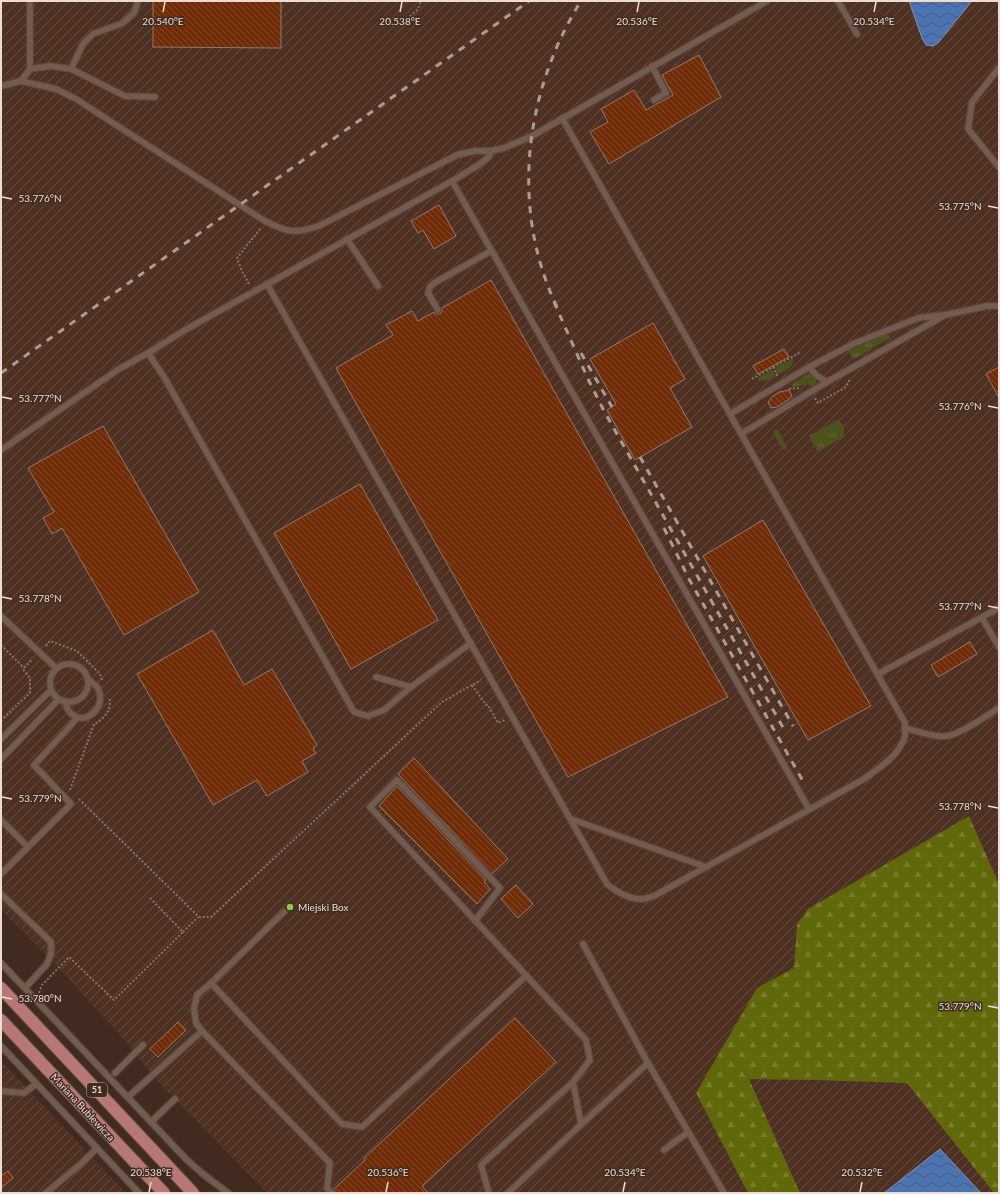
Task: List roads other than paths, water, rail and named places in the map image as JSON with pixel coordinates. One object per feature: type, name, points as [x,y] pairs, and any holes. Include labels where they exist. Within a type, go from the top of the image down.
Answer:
[{"type":"main road","name":"51","points":[[1,988],[193,1193]]},
{"type":"main road","name":"Mariana Bublewicza","points":[[1,1020],[164,1193]]},
{"type":"lane","points":[[22,80],[30,69],[30,1]]},
{"type":"lane","points":[[71,69],[83,44],[93,34],[123,23],[134,13],[138,1]]},
{"type":"lane","points":[[1,86],[22,80],[56,89],[76,99],[266,221],[280,228],[294,232],[308,230],[321,225],[457,155],[474,151],[490,151],[515,144],[767,1]]},
{"type":"lane","points":[[838,1],[857,34]]},
{"type":"lane","points":[[30,69],[50,66],[71,69],[126,96],[155,97]]},
{"type":"lane","points":[[652,66],[666,93],[654,100]]},
{"type":"lane","points":[[999,68],[972,102],[968,129],[999,167]]},
{"type":"lane","points":[[267,284],[607,884],[617,892],[627,897],[642,899],[654,896],[864,779],[887,762],[899,747],[904,736],[905,723],[562,118]]},
{"type":"lane","points":[[1,450],[119,369],[185,330],[452,181],[489,157],[490,151]]},
{"type":"lane","points":[[452,181],[809,809]]},
{"type":"lane","points":[[347,240],[378,286]]},
{"type":"lane","points":[[438,310],[428,293],[430,287],[434,283],[491,250]]},
{"type":"lane","points":[[730,414],[809,367],[853,344],[918,318],[945,315],[987,306],[999,306]]},
{"type":"lane","points":[[741,434],[827,382],[945,315]]},
{"type":"lane","points":[[148,353],[168,384],[354,712],[368,716],[384,710],[411,687],[471,643]]},
{"type":"lane","points":[[809,367],[816,375],[827,382]]},
{"type":"lane","points":[[878,674],[999,608]]},
{"type":"lane","points":[[1,616],[56,668]]},
{"type":"lane","points":[[982,618],[999,647]]},
{"type":"lane","points":[[62,700],[72,715],[77,717],[83,718],[90,716],[95,712],[99,707],[101,700],[98,688],[88,679],[81,668],[75,665],[62,665],[56,668],[50,678],[51,690],[54,695],[62,700],[70,702],[82,697],[86,692],[88,679]]},
{"type":"lane","points":[[376,677],[411,687]]},
{"type":"lane","points":[[1,739],[51,690]]},
{"type":"lane","points":[[1,759],[62,700]]},
{"type":"lane","points":[[905,728],[938,736],[956,734],[999,708]]},
{"type":"lane","points":[[1,874],[71,804],[34,765],[77,717]]},
{"type":"lane","points":[[475,921],[500,888],[397,780],[370,808],[526,976],[586,1040],[590,1060],[573,1082],[481,1165],[489,1193]]},
{"type":"lane","points":[[571,819],[706,867]]},
{"type":"lane","points":[[1,820],[28,847]]},
{"type":"lane","points":[[1,894],[51,942],[51,954],[47,964],[25,988]]},
{"type":"lane","points":[[284,912],[197,996],[194,1009],[196,1023],[330,1163],[327,1188],[332,1193]]},
{"type":"lane","points":[[583,944],[648,1063],[724,1193]]},
{"type":"lane","points":[[1,963],[186,1159],[228,1193]]},
{"type":"lane","points":[[211,983],[342,1124],[362,1128],[526,976]]},
{"type":"lane","points":[[128,1097],[202,1031]]},
{"type":"lane","points":[[115,1073],[143,1045]]},
{"type":"lane","points":[[1,1046],[139,1193]]},
{"type":"lane","points":[[508,1193],[648,1063]]},
{"type":"lane","points":[[573,1082],[581,1124]]},
{"type":"lane","points":[[1,1090],[24,1093],[36,1084]]},
{"type":"lane","points":[[151,1122],[175,1099]]},
{"type":"lane","points":[[664,1150],[688,1132]]},
{"type":"lane","points":[[46,1193],[83,1162],[97,1148]]},
{"type":"water","points":[[909,1],[972,1],[938,43],[933,46],[926,45],[922,38]]},
{"type":"water","points":[[940,1149],[981,1193],[884,1193]]},
{"type":"railway","points":[[1,373],[529,1]]},
{"type":"railway","points":[[557,307],[542,269],[533,231],[529,191],[530,151],[536,112],[547,73],[562,36],[581,1]]},
{"type":"railway","points":[[554,302],[588,379],[604,411],[785,731]]},
{"type":"railway","points":[[581,353],[612,407]]},
{"type":"railway","points":[[640,457],[793,726]]},
{"type":"railway","points":[[664,528],[689,579],[804,783]]},
{"type":"place","name":"Miejski Box","points":[[290,907]]}]
